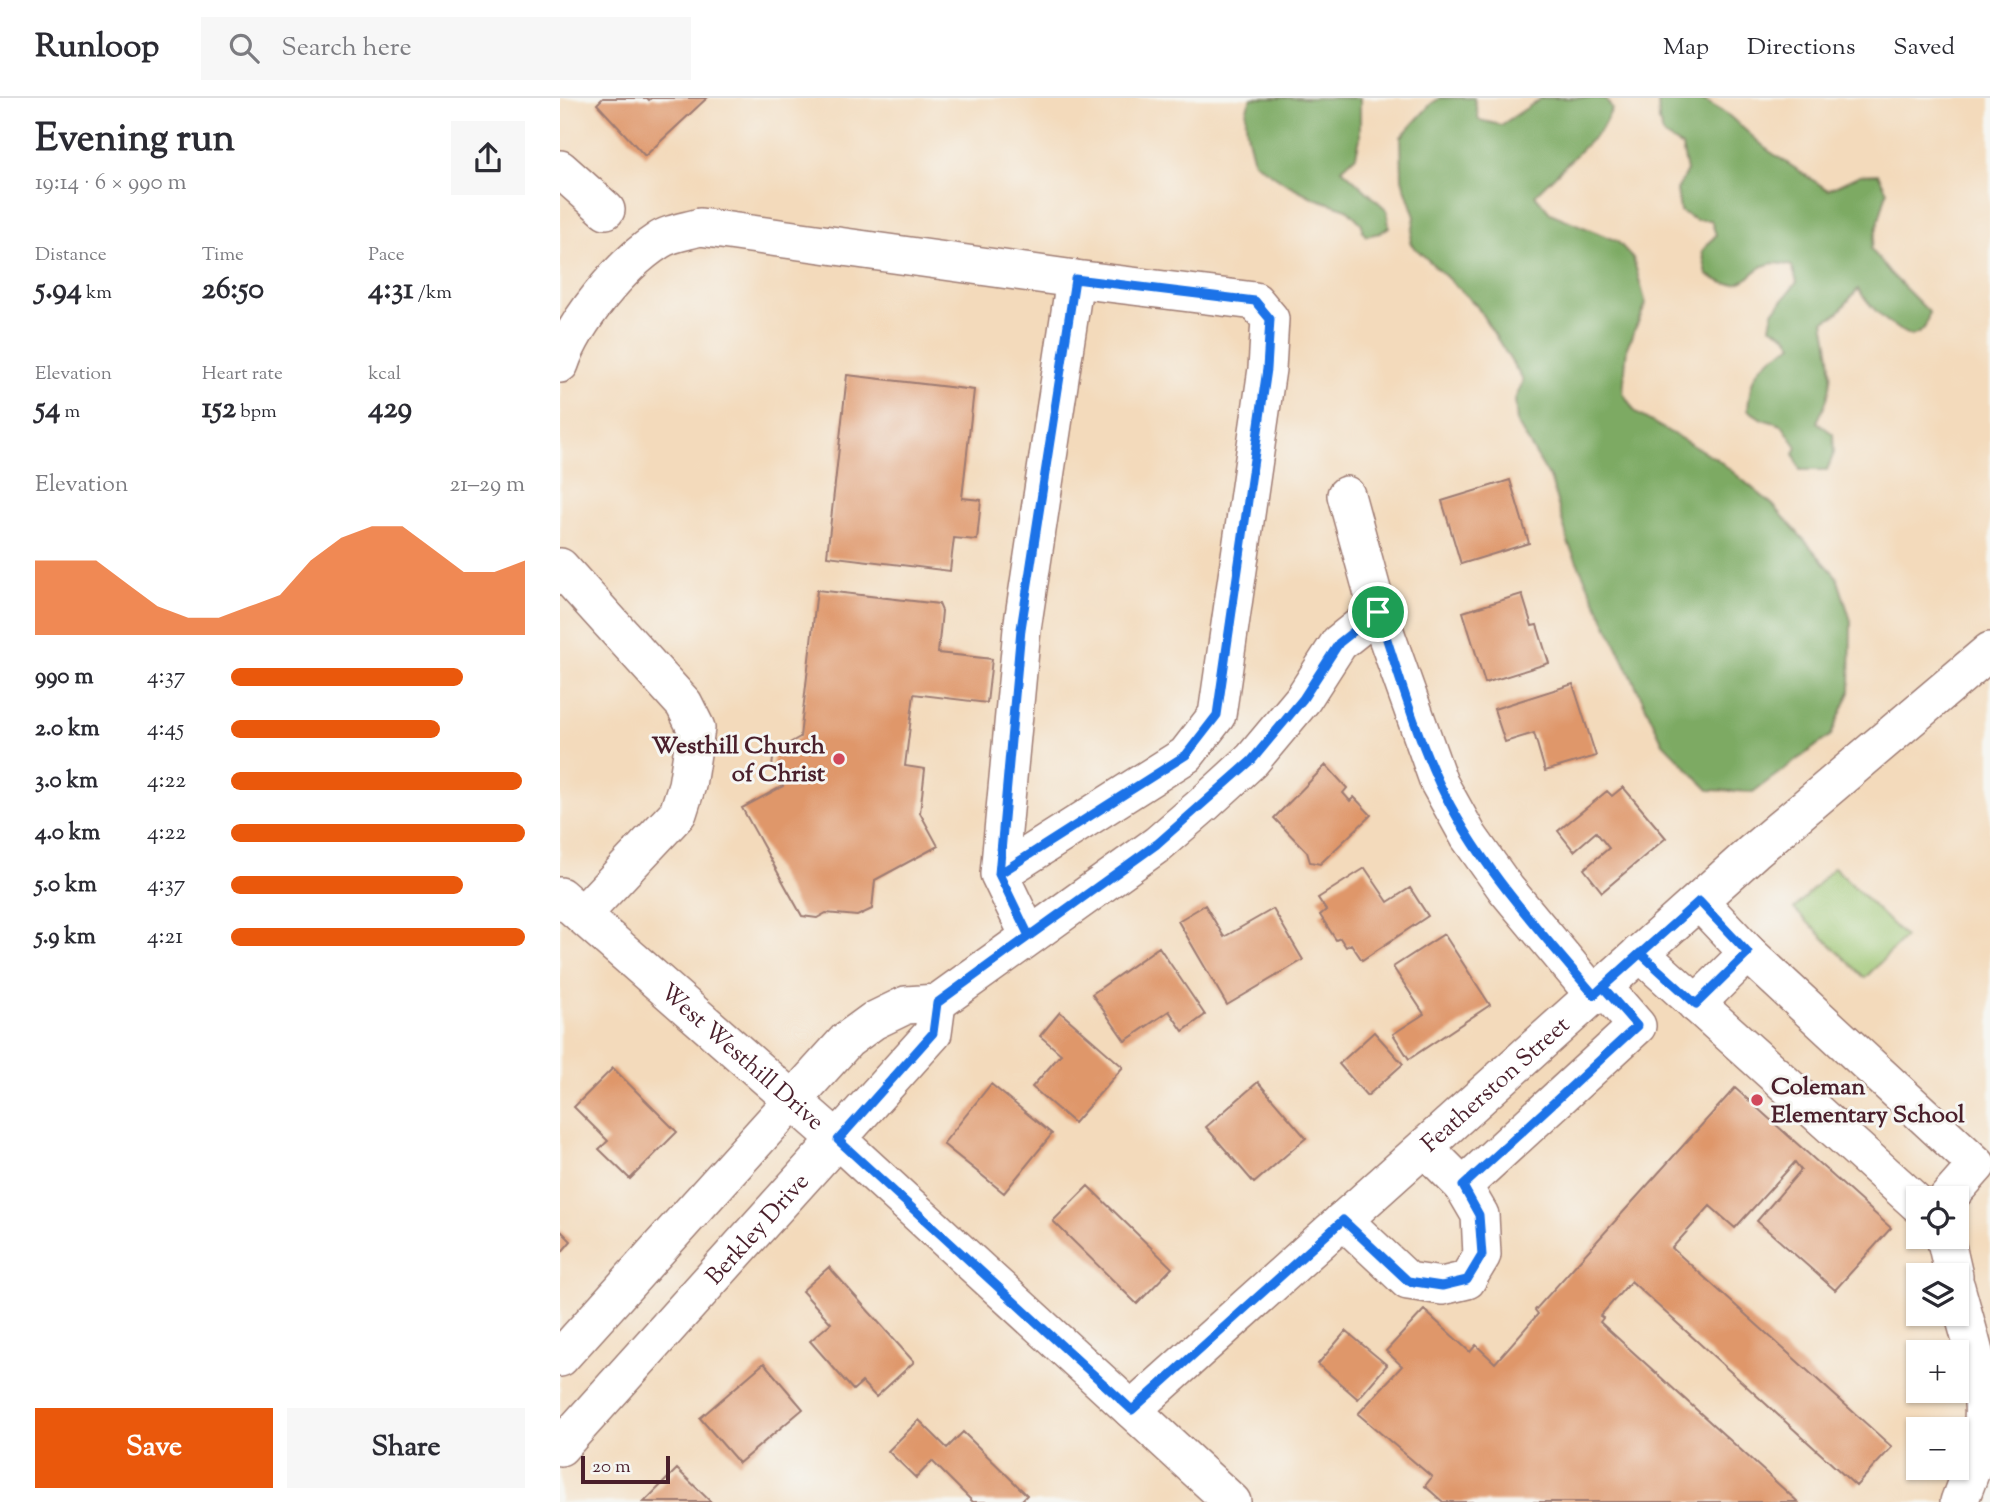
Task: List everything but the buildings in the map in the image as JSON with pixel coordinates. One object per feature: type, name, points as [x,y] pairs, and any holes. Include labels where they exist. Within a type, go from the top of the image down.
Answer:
[{"type":"street","points":[[560,169],[606,211]]},
{"type":"street","points":[[560,364],[567,344],[609,284],[659,240],[700,227],[1255,301],[1270,319],[1267,369],[1217,715],[1186,755],[999,874]]},
{"type":"street","points":[[1029,936],[999,874],[1021,629],[1075,279]]},
{"type":"street","points":[[1346,495],[1378,612],[1439,783],[1469,837],[1506,889],[1599,991],[1637,1026],[1463,1186]]},
{"type":"street","points":[[560,567],[684,704],[696,728],[687,785],[678,813],[571,906]]},
{"type":"street","points":[[560,1358],[847,1040],[873,1021],[906,1005],[937,1003],[1157,844],[1252,760],[1303,699],[1339,643],[1378,612]]},
{"type":"street","name":"Featherston Street","points":[[1132,1410],[1754,851],[1990,651]]},
{"type":"street","points":[[1699,901],[1748,953],[1977,1165],[1958,1186]]},
{"type":"street","name":"West Westhill Drive","points":[[571,906],[838,1140],[1232,1502]]},
{"type":"street","points":[[1640,953],[1906,1193]]},
{"type":"street","points":[[1696,1004],[1748,953]]},
{"type":"street","name":"Berkley Drive","points":[[560,1447],[933,1033],[937,1003]]},
{"type":"street","points":[[1343,1220],[1408,1281],[1442,1286],[1467,1280],[1482,1255],[1479,1215],[1463,1186],[1425,1147]]},
{"type":"street","points":[[1959,1502],[1976,1457],[1982,1430],[1983,1402],[1965,1326]]},
{"type":"green space","points":[[1252,98],[1360,98],[1360,138],[1356,156],[1342,169],[1387,210],[1389,227],[1380,233],[1366,236],[1362,224],[1347,209],[1314,198],[1254,162],[1246,121],[1248,105]]},
{"type":"green space","points":[[1440,98],[1474,98],[1479,120],[1501,125],[1542,98],[1605,98],[1612,109],[1601,130],[1535,195],[1550,213],[1617,241],[1633,258],[1646,304],[1627,347],[1623,393],[1636,413],[1717,459],[1773,505],[1837,577],[1851,621],[1850,692],[1831,735],[1753,792],[1709,790],[1663,743],[1569,545],[1551,480],[1517,423],[1515,400],[1523,380],[1476,305],[1410,243],[1415,217],[1402,179],[1401,137],[1431,104]]},
{"type":"green space","points":[[1658,98],[1700,98],[1727,114],[1769,151],[1828,190],[1860,175],[1878,174],[1887,191],[1871,249],[1891,274],[1929,312],[1928,317],[1922,330],[1911,336],[1881,316],[1858,289],[1837,314],[1824,321],[1831,361],[1831,383],[1817,422],[1833,434],[1834,453],[1827,470],[1800,470],[1794,454],[1797,447],[1782,425],[1762,419],[1748,410],[1749,396],[1759,369],[1772,357],[1793,345],[1787,336],[1770,326],[1773,312],[1797,282],[1792,266],[1769,264],[1738,283],[1729,284],[1707,275],[1702,251],[1716,235],[1711,220],[1696,220],[1680,211],[1677,190],[1687,171],[1682,147],[1664,136],[1659,122]]},
{"type":"green space","points":[[1834,867],[1905,937],[1865,978],[1794,909]]},
{"type":"place","name":"Westhill Church of Christ","points":[[839,759]]},
{"type":"place","name":"Coleman Elementary School","points":[[1757,1100]]},
{"type":"route","points":[[1378,612],[1339,643],[1303,699],[1252,760],[1157,844],[1029,936],[999,874],[1186,755],[1217,715],[1267,369],[1270,319],[1255,301],[1075,279],[1021,629],[999,874],[1029,936],[937,1003],[933,1033],[838,1140],[1132,1410],[1343,1220],[1408,1281],[1442,1286],[1467,1280],[1482,1255],[1479,1215],[1463,1186],[1637,1026],[1603,987],[1640,953],[1699,901],[1748,953],[1696,1004],[1640,953],[1594,995],[1506,889],[1469,837],[1439,783],[1378,612]]}]
